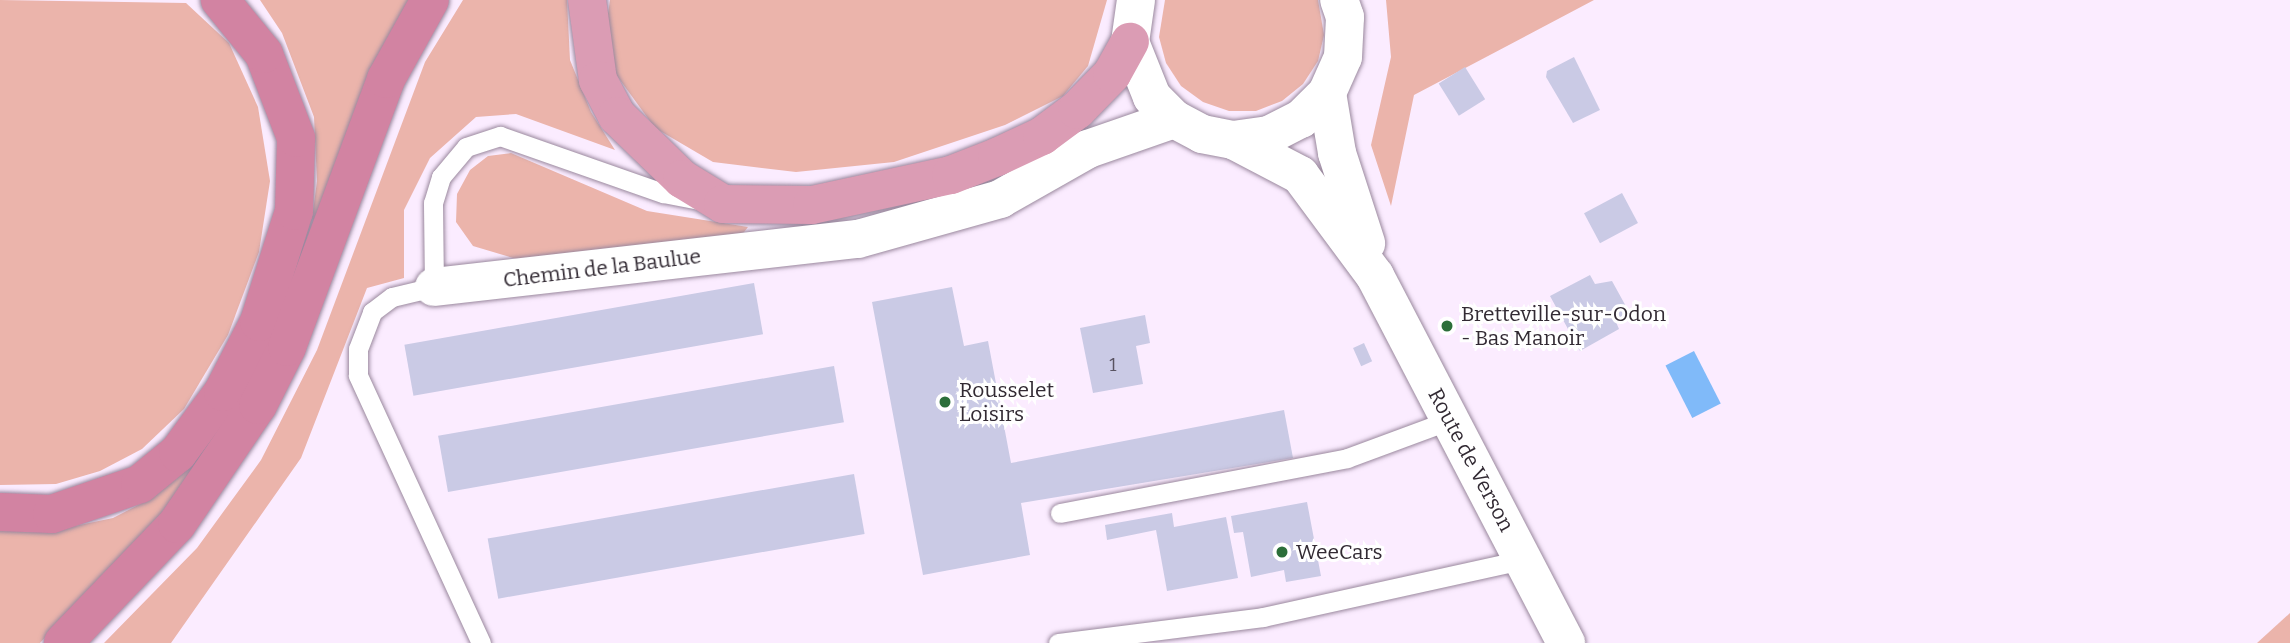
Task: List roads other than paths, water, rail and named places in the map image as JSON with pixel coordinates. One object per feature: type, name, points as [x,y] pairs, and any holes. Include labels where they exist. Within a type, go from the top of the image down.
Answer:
[{"type":"highway","points":[[0,512],[52,514],[140,484],[178,453],[223,392],[259,323],[294,211],[296,138],[264,54],[220,0]]},
{"type":"highway","points":[[63,643],[177,524],[258,405],[288,347],[386,79],[430,0]]},
{"type":"highway","points":[[587,0],[598,80],[617,116],[682,179],[723,204],[812,205],[939,178],[997,157],[1042,136],[1077,110],[1112,74],[1130,42]]},
{"type":"main road","points":[[1136,0],[1130,42],[1137,71],[1152,97],[1174,119],[1202,134],[1233,140],[1269,135],[1301,119],[1327,93],[1343,57],[1345,17],[1339,0]]},
{"type":"main road","name":"Route de Verson","points":[[1327,93],[1337,153],[1375,276]]},
{"type":"main road","name":"Chemin de la Baulue","points":[[434,287],[882,233],[1000,199],[1088,149],[1174,119]]},
{"type":"main road","name":"Route de Verson","points":[[1233,140],[1300,176],[1375,276],[1566,643]]},
{"type":"lane","points":[[434,287],[433,204],[441,177],[467,147],[500,136],[663,193],[723,204]]},
{"type":"lane","name":"Chemin de la Baulue","points":[[434,287],[391,297],[372,312],[358,349],[358,374],[481,643]]},
{"type":"lane","points":[[1060,513],[1347,458],[1450,420]]},
{"type":"lane","points":[[1058,643],[1263,617],[1523,560]]},
{"type":"water","points":[[1694,351],[1721,404],[1692,418],[1665,366]]},
{"type":"place","name":"Bretteville-sur-Odon - Bas Manoir","points":[[1447,326]]},
{"type":"place","name":"Rousselet Loisirs","points":[[945,402]]},
{"type":"place","name":"WeeCars","points":[[1282,552]]}]
